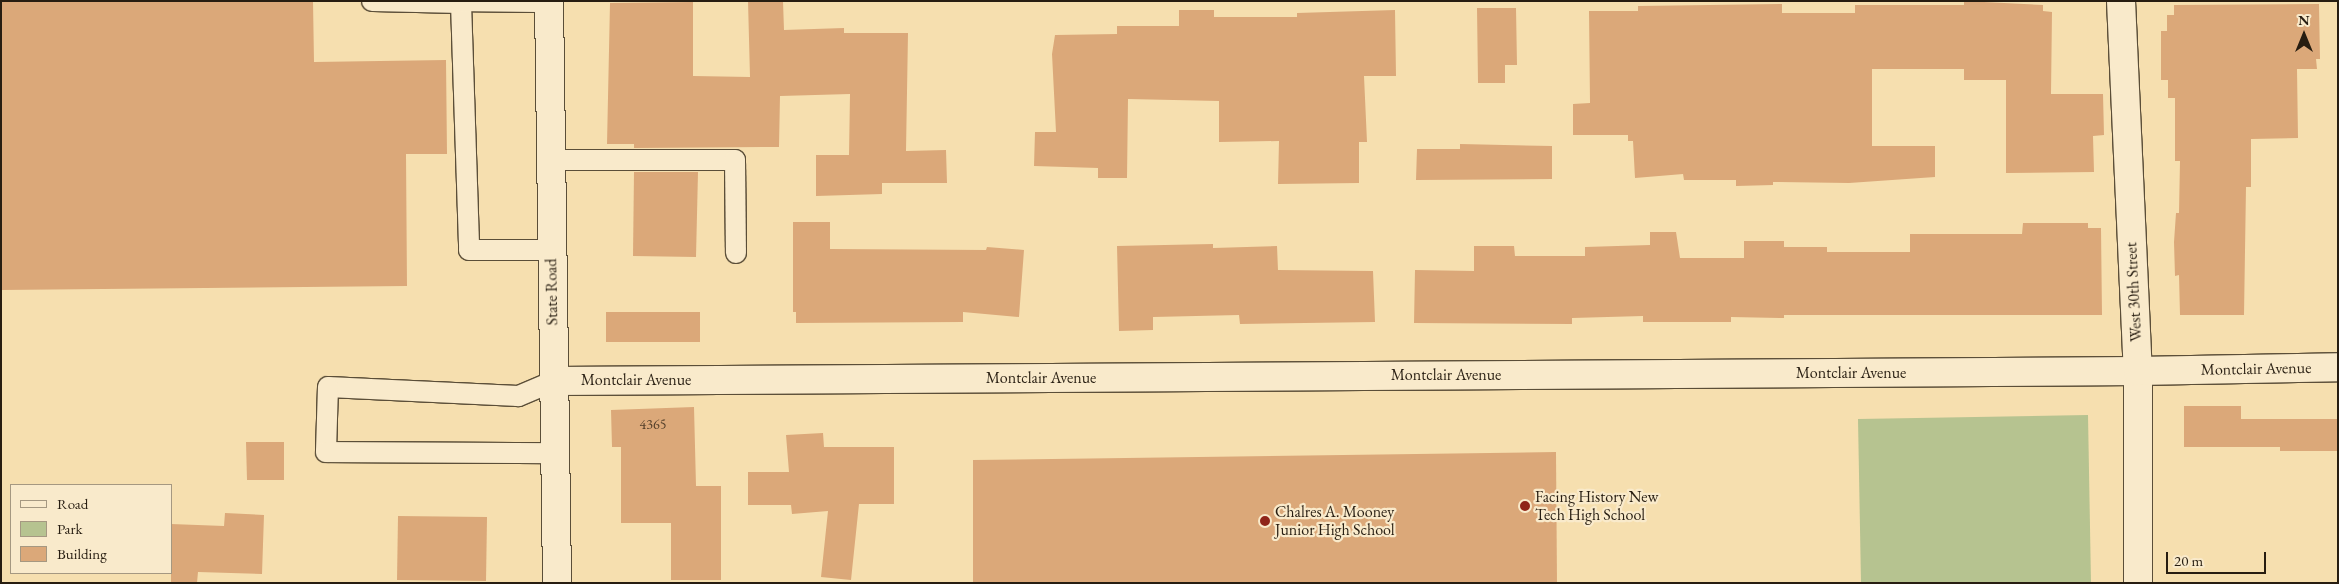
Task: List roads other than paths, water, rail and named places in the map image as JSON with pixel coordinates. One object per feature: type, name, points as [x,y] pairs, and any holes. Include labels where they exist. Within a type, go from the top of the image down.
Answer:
[{"type":"street","name":"West 30th Street","points":[[2121,1],[2138,371],[2138,583]]},
{"type":"street","name":"State Road","points":[[549,2],[557,583]]},
{"type":"street","name":"Montclair Avenue","points":[[554,381],[2138,371],[2338,367]]},
{"type":"lane","points":[[372,1],[549,2]]},
{"type":"lane","points":[[461,2],[469,250],[552,250]]},
{"type":"lane","points":[[551,160],[735,160],[736,253]]},
{"type":"lane","points":[[554,381],[518,396],[328,387],[326,452],[555,453]]},
{"type":"place","name":"Facing History New Tech High School","points":[[1525,506]]},
{"type":"place","name":"Chalres A. Mooney Junior High School","points":[[1265,521]]}]
